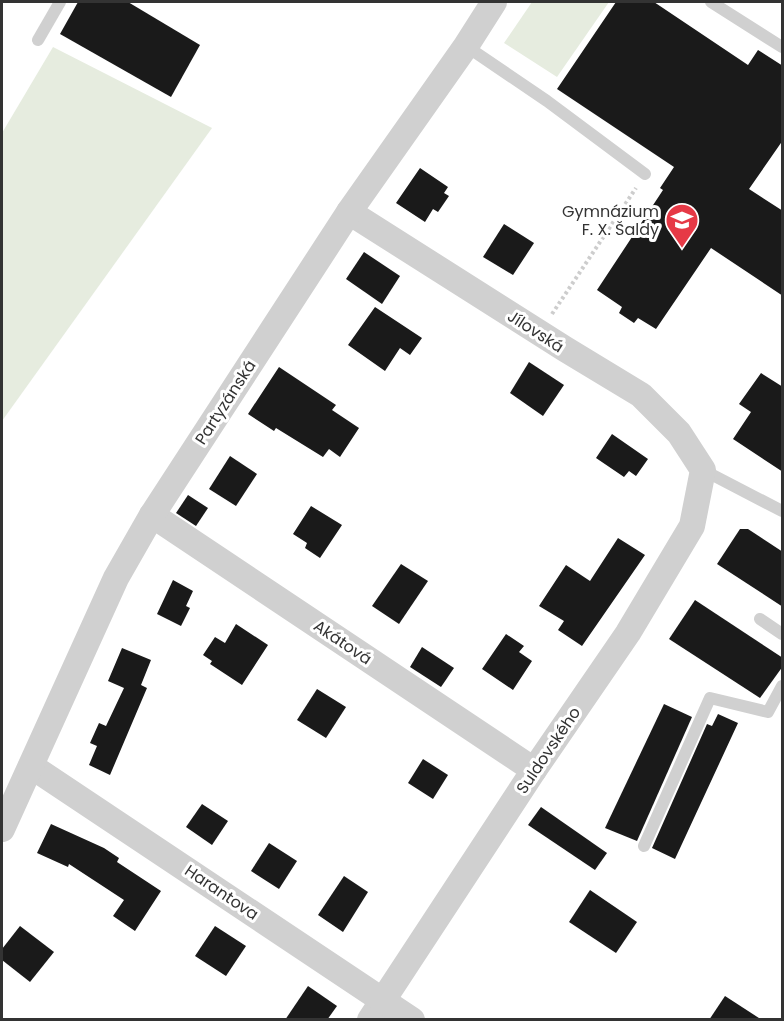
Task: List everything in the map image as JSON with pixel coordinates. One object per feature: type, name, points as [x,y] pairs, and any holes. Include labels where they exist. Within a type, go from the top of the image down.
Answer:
[{"type":"street","name":"Partyzánská","points":[[2,829],[116,578],[152,515],[349,212],[466,46],[494,2]]},
{"type":"street","name":"Jílovská","points":[[349,212],[640,395],[680,434],[703,470]]},
{"type":"street","name":"Suldovského","points":[[376,1009],[534,770],[628,633],[692,526],[703,470]]},
{"type":"street","name":"Akátová","points":[[152,515],[534,770]]},
{"type":"street","name":"Harantova","points":[[31,765],[376,1009],[412,1020]]},
{"type":"lane","points":[[38,40],[60,2]]},
{"type":"lane","points":[[711,2],[783,47]]},
{"type":"lane","points":[[466,46],[547,101],[645,174]]},
{"type":"lane","points":[[703,470],[783,511]]},
{"type":"lane","points":[[760,619],[783,634]]},
{"type":"lane","points":[[645,846],[710,698],[768,712],[783,686]]},
{"type":"path","points":[[540,332],[645,174]]},
{"type":"shaded area","points":[[532,2],[609,2],[557,77],[504,43]]},
{"type":"shaded area","points":[[53,47],[212,128],[2,421],[2,133]]},
{"type":"building","points":[[78,2],[128,2],[200,45],[171,97],[60,34]]},
{"type":"building","points":[[616,2],[654,2],[748,65],[758,50],[783,66],[783,140],[749,189],[783,211],[783,296],[711,248],[656,329],[638,318],[634,323],[619,313],[622,307],[597,290],[663,190],[660,188],[674,167],[557,89]]},
{"type":"building","points":[[420,168],[448,187],[444,193],[449,196],[438,212],[433,209],[425,222],[396,203]]},
{"type":"building","points":[[504,224],[534,243],[513,275],[483,257]]},
{"type":"building","points":[[364,252],[400,276],[382,304],[346,279]]},
{"type":"building","points":[[375,307],[422,338],[410,355],[400,348],[385,371],[348,345]]},
{"type":"building","points":[[529,362],[564,385],[543,416],[510,393]]},
{"type":"building","points":[[279,367],[336,405],[332,410],[359,428],[340,457],[329,449],[323,457],[276,428],[274,431],[248,414]]},
{"type":"building","points":[[761,373],[783,387],[783,472],[733,439],[751,412],[739,404]]},
{"type":"building","points":[[612,434],[648,459],[636,476],[629,471],[624,477],[596,458]]},
{"type":"building","points":[[230,456],[257,474],[236,506],[209,489]]},
{"type":"building","points":[[188,495],[208,508],[196,526],[176,513]]},
{"type":"building","points":[[311,506],[342,525],[320,558],[305,548],[307,543],[293,534]]},
{"type":"building","points":[[740,529],[748,529],[783,552],[783,607],[717,564]]},
{"type":"building","points":[[618,538],[645,555],[582,646],[558,630],[564,621],[539,606],[566,565],[590,581]]},
{"type":"building","points":[[401,564],[428,581],[399,624],[372,606]]},
{"type":"building","points":[[173,580],[193,591],[186,606],[190,608],[181,626],[157,614]]},
{"type":"building","points":[[695,600],[783,658],[783,666],[760,698],[669,639]]},
{"type":"building","points":[[236,624],[268,645],[242,685],[210,664],[212,661],[203,655],[215,637],[225,643]]},
{"type":"building","points":[[506,634],[524,646],[519,652],[532,661],[513,690],[482,669]]},
{"type":"building","points":[[422,647],[454,668],[441,687],[410,667]]},
{"type":"building","points":[[122,648],[151,660],[141,685],[147,688],[110,775],[89,765],[97,746],[90,743],[99,723],[106,726],[124,688],[108,681]]},
{"type":"building","points":[[317,689],[346,707],[326,738],[297,720]]},
{"type":"building","points":[[664,704],[692,717],[637,841],[605,828]]},
{"type":"building","points":[[718,714],[738,723],[675,859],[652,848],[707,724],[712,726]]},
{"type":"building","points":[[423,759],[448,775],[433,799],[408,783]]},
{"type":"building","points":[[202,804],[228,821],[212,845],[186,827]]},
{"type":"building","points":[[541,807],[607,853],[595,870],[528,825]]},
{"type":"building","points":[[51,824],[104,848],[119,858],[117,862],[161,891],[135,931],[113,916],[124,900],[69,864],[68,867],[37,853]]},
{"type":"building","points":[[269,843],[297,861],[279,889],[251,871]]},
{"type":"building","points":[[344,876],[368,892],[343,932],[318,915]]},
{"type":"building","points":[[590,890],[637,922],[616,953],[569,922]]},
{"type":"building","points":[[20,926],[54,952],[30,982],[2,960],[2,949]]},
{"type":"building","points":[[215,926],[246,946],[226,976],[195,956]]},
{"type":"building","points":[[308,986],[337,1006],[327,1020],[285,1020]]},
{"type":"building","points":[[725,996],[762,1020],[709,1020]]},
{"type":"place","name":"Gymnázium F. X. Šaldy","points":[[682,249]]}]
